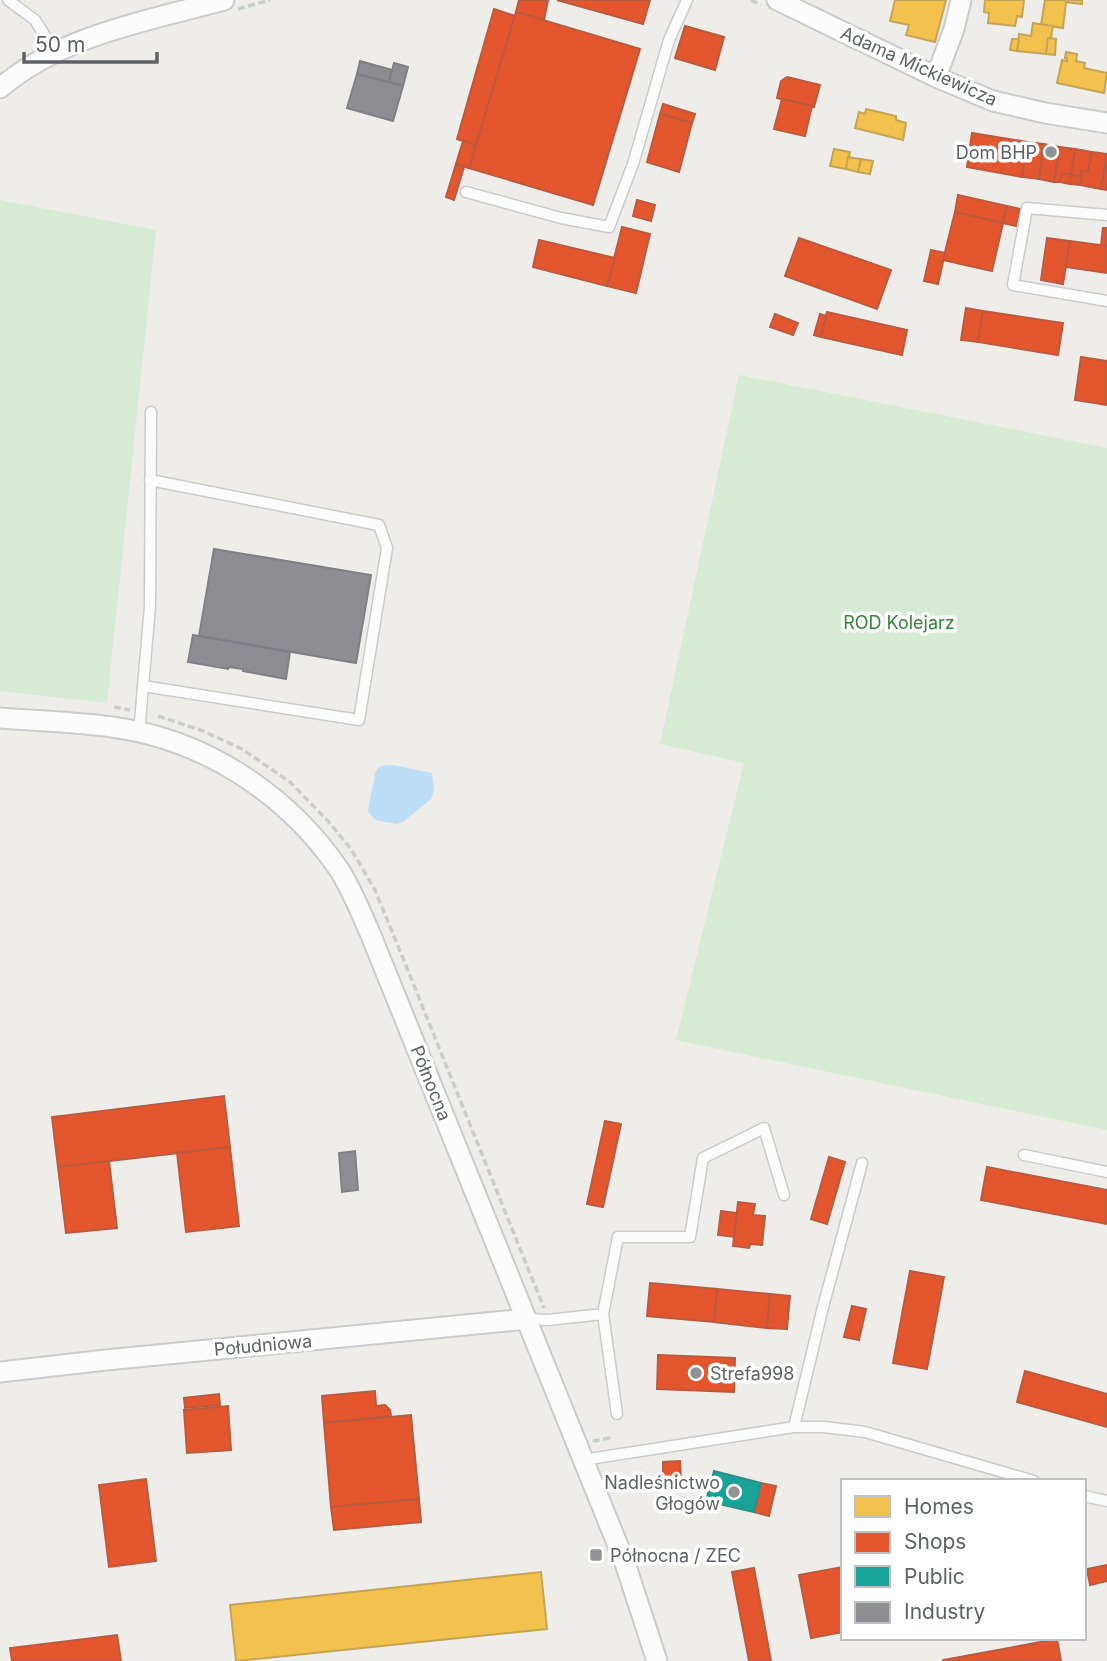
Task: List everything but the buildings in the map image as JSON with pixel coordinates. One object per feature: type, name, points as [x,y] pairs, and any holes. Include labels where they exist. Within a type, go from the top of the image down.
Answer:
[{"type":"street","points":[[0,88],[19,72],[55,52],[96,36],[224,0]]},
{"type":"street","name":"Adama Mickiewicza","points":[[778,0],[936,77],[993,101],[1107,123]]},
{"type":"street","points":[[936,77],[954,29],[961,0]]},
{"type":"street","name":"Północna","points":[[0,718],[113,727],[159,737],[209,756],[246,777],[285,807],[315,838],[341,873],[370,933],[625,1563],[657,1661]]},
{"type":"street","name":"Południowa","points":[[0,1372],[527,1320]]},
{"type":"lane","points":[[8,0],[35,20],[55,52]]},
{"type":"lane","points":[[466,192],[609,228],[634,164],[669,40],[688,0]]},
{"type":"lane","points":[[1107,215],[1027,208],[1013,285],[1107,301]]},
{"type":"lane","points":[[139,733],[150,606],[151,412]]},
{"type":"lane","points":[[143,686],[359,720],[387,548],[379,525],[150,480]]},
{"type":"lane","points":[[617,1413],[603,1314],[618,1237],[690,1237],[703,1157],[764,1128],[784,1195]]},
{"type":"lane","points":[[1024,1156],[1107,1172]]},
{"type":"lane","points":[[794,1427],[862,1163]]},
{"type":"lane","points":[[527,1320],[603,1314]]},
{"type":"lane","points":[[583,1460],[794,1427],[824,1427],[864,1432],[1027,1479]]},
{"type":"lane","points":[[1086,1496],[1107,1501]]},
{"type":"green space","points":[[0,200],[156,230],[107,703],[0,691]]},
{"type":"green space","name":"ROD Kolejarz","points":[[739,375],[1107,448],[1107,1130],[676,1040],[744,763],[660,744]]},
{"type":"water","points":[[385,765],[432,773],[434,790],[431,799],[397,824],[375,820],[368,811],[375,773]]},
{"type":"place","name":"Dom BHP","points":[[1051,152]]},
{"type":"place","name":"Strefa998","points":[[696,1373]]},
{"type":"place","name":"Nadleśnictwo Głogów","points":[[734,1492]]},
{"type":"place","name":"Północna / ZEC","points":[[596,1555]]}]
